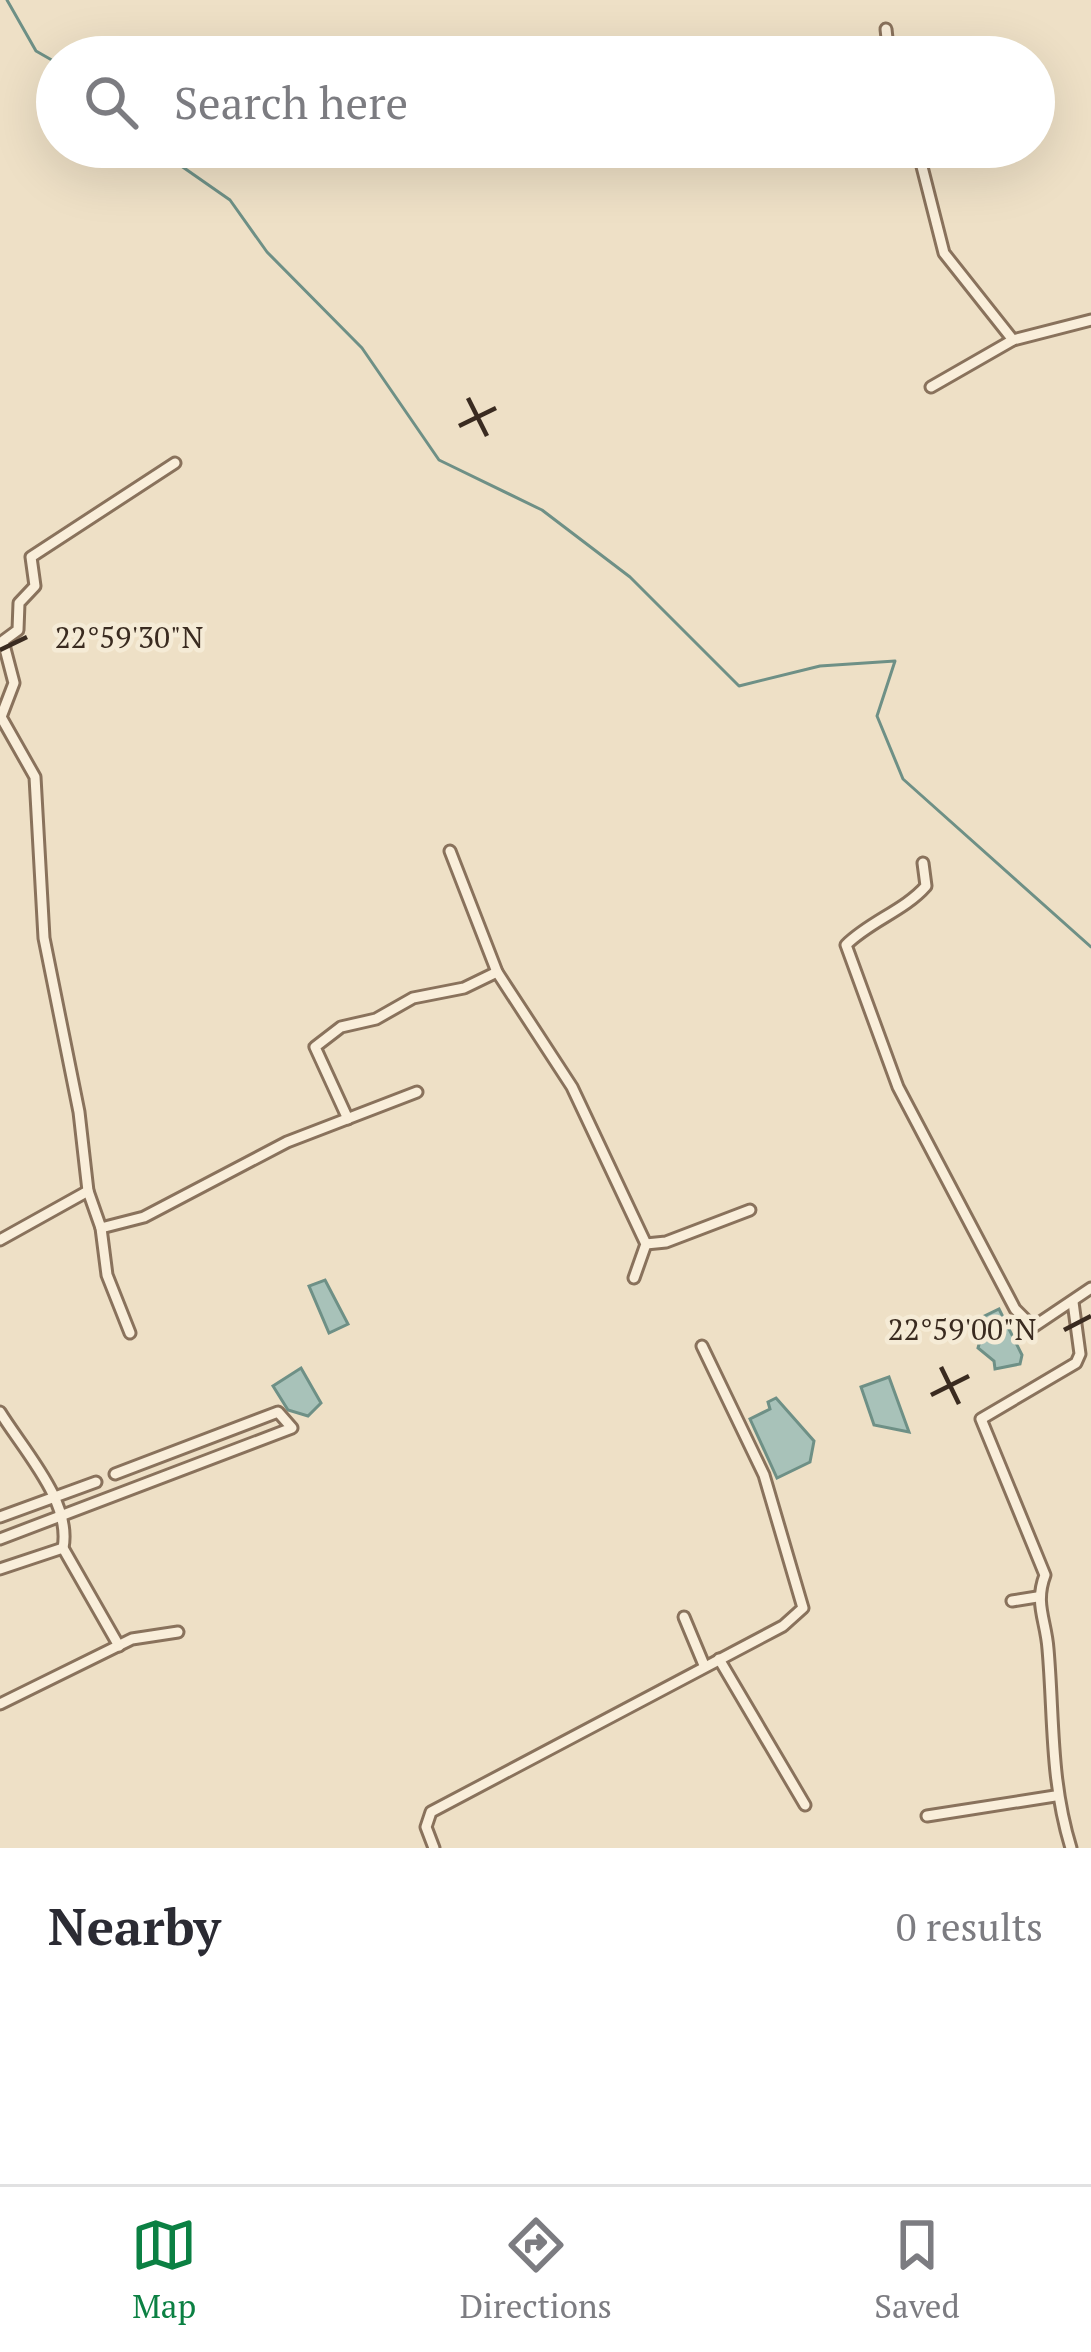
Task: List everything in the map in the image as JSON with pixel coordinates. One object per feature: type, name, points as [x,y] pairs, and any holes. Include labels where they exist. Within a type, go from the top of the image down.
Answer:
[{"type":"street","points":[[886,29],[887,36]]},
{"type":"street","points":[[922,168],[944,253],[1013,340]]},
{"type":"street","points":[[931,387],[1013,340],[1091,320]]},
{"type":"street","points":[[130,1334],[107,1275],[101,1228],[88,1191],[79,1112],[44,938],[35,777],[1,717],[14,682],[3,641],[18,630],[19,603],[35,586],[31,557],[175,464]]},
{"type":"street","points":[[450,851],[496,972],[572,1087],[646,1244],[634,1278]]},
{"type":"street","points":[[923,863],[926,886],[915,898],[866,926],[846,945],[898,1087],[1015,1310],[1033,1327],[1091,1288]]},
{"type":"street","points":[[348,1119],[315,1047],[341,1028],[376,1019],[413,998],[464,988],[496,972]]},
{"type":"street","points":[[101,1228],[144,1217],[287,1142],[417,1092]]},
{"type":"street","points":[[0,1240],[88,1191]]},
{"type":"street","points":[[646,1244],[666,1242],[750,1210]]},
{"type":"street","points":[[1071,1848],[1055,1796],[1048,1646],[1036,1597],[1045,1575],[981,1419],[1076,1363],[1081,1354],[1073,1302]]},
{"type":"street","points":[[434,1848],[426,1827],[431,1812],[783,1626],[804,1602],[764,1474],[702,1346]]},
{"type":"street","points":[[0,1412],[54,1499],[67,1527],[63,1549],[119,1646]]},
{"type":"street","points":[[0,1539],[292,1429],[278,1412],[115,1474]]},
{"type":"street","points":[[0,1517],[96,1482]]},
{"type":"street","points":[[0,1569],[63,1549]]},
{"type":"street","points":[[1012,1600],[1036,1597]]},
{"type":"street","points":[[684,1617],[704,1665]]},
{"type":"street","points":[[0,1704],[119,1646],[178,1632]]},
{"type":"street","points":[[719,1659],[805,1805]]},
{"type":"street","points":[[927,1816],[1055,1796]]},
{"type":"water","points":[[325,1280],[348,1324],[329,1333],[309,1286]]},
{"type":"water","points":[[999,1309],[1022,1355],[1020,1364],[995,1369],[994,1361],[978,1348],[982,1334],[968,1324]]},
{"type":"water","points":[[301,1368],[321,1403],[308,1416],[288,1410],[273,1386]]},
{"type":"water","points":[[889,1377],[909,1432],[874,1425],[861,1387]]},
{"type":"water","points":[[776,1398],[814,1441],[810,1462],[777,1478],[750,1419],[770,1409],[768,1402]]},
{"type":"waterway","points":[[7,0],[36,51]]},
{"type":"waterway","points":[[184,168],[230,200],[267,252],[362,348],[439,460],[542,510],[630,577],[739,686],[820,666],[895,661],[877,716],[903,779],[1091,947]]}]
